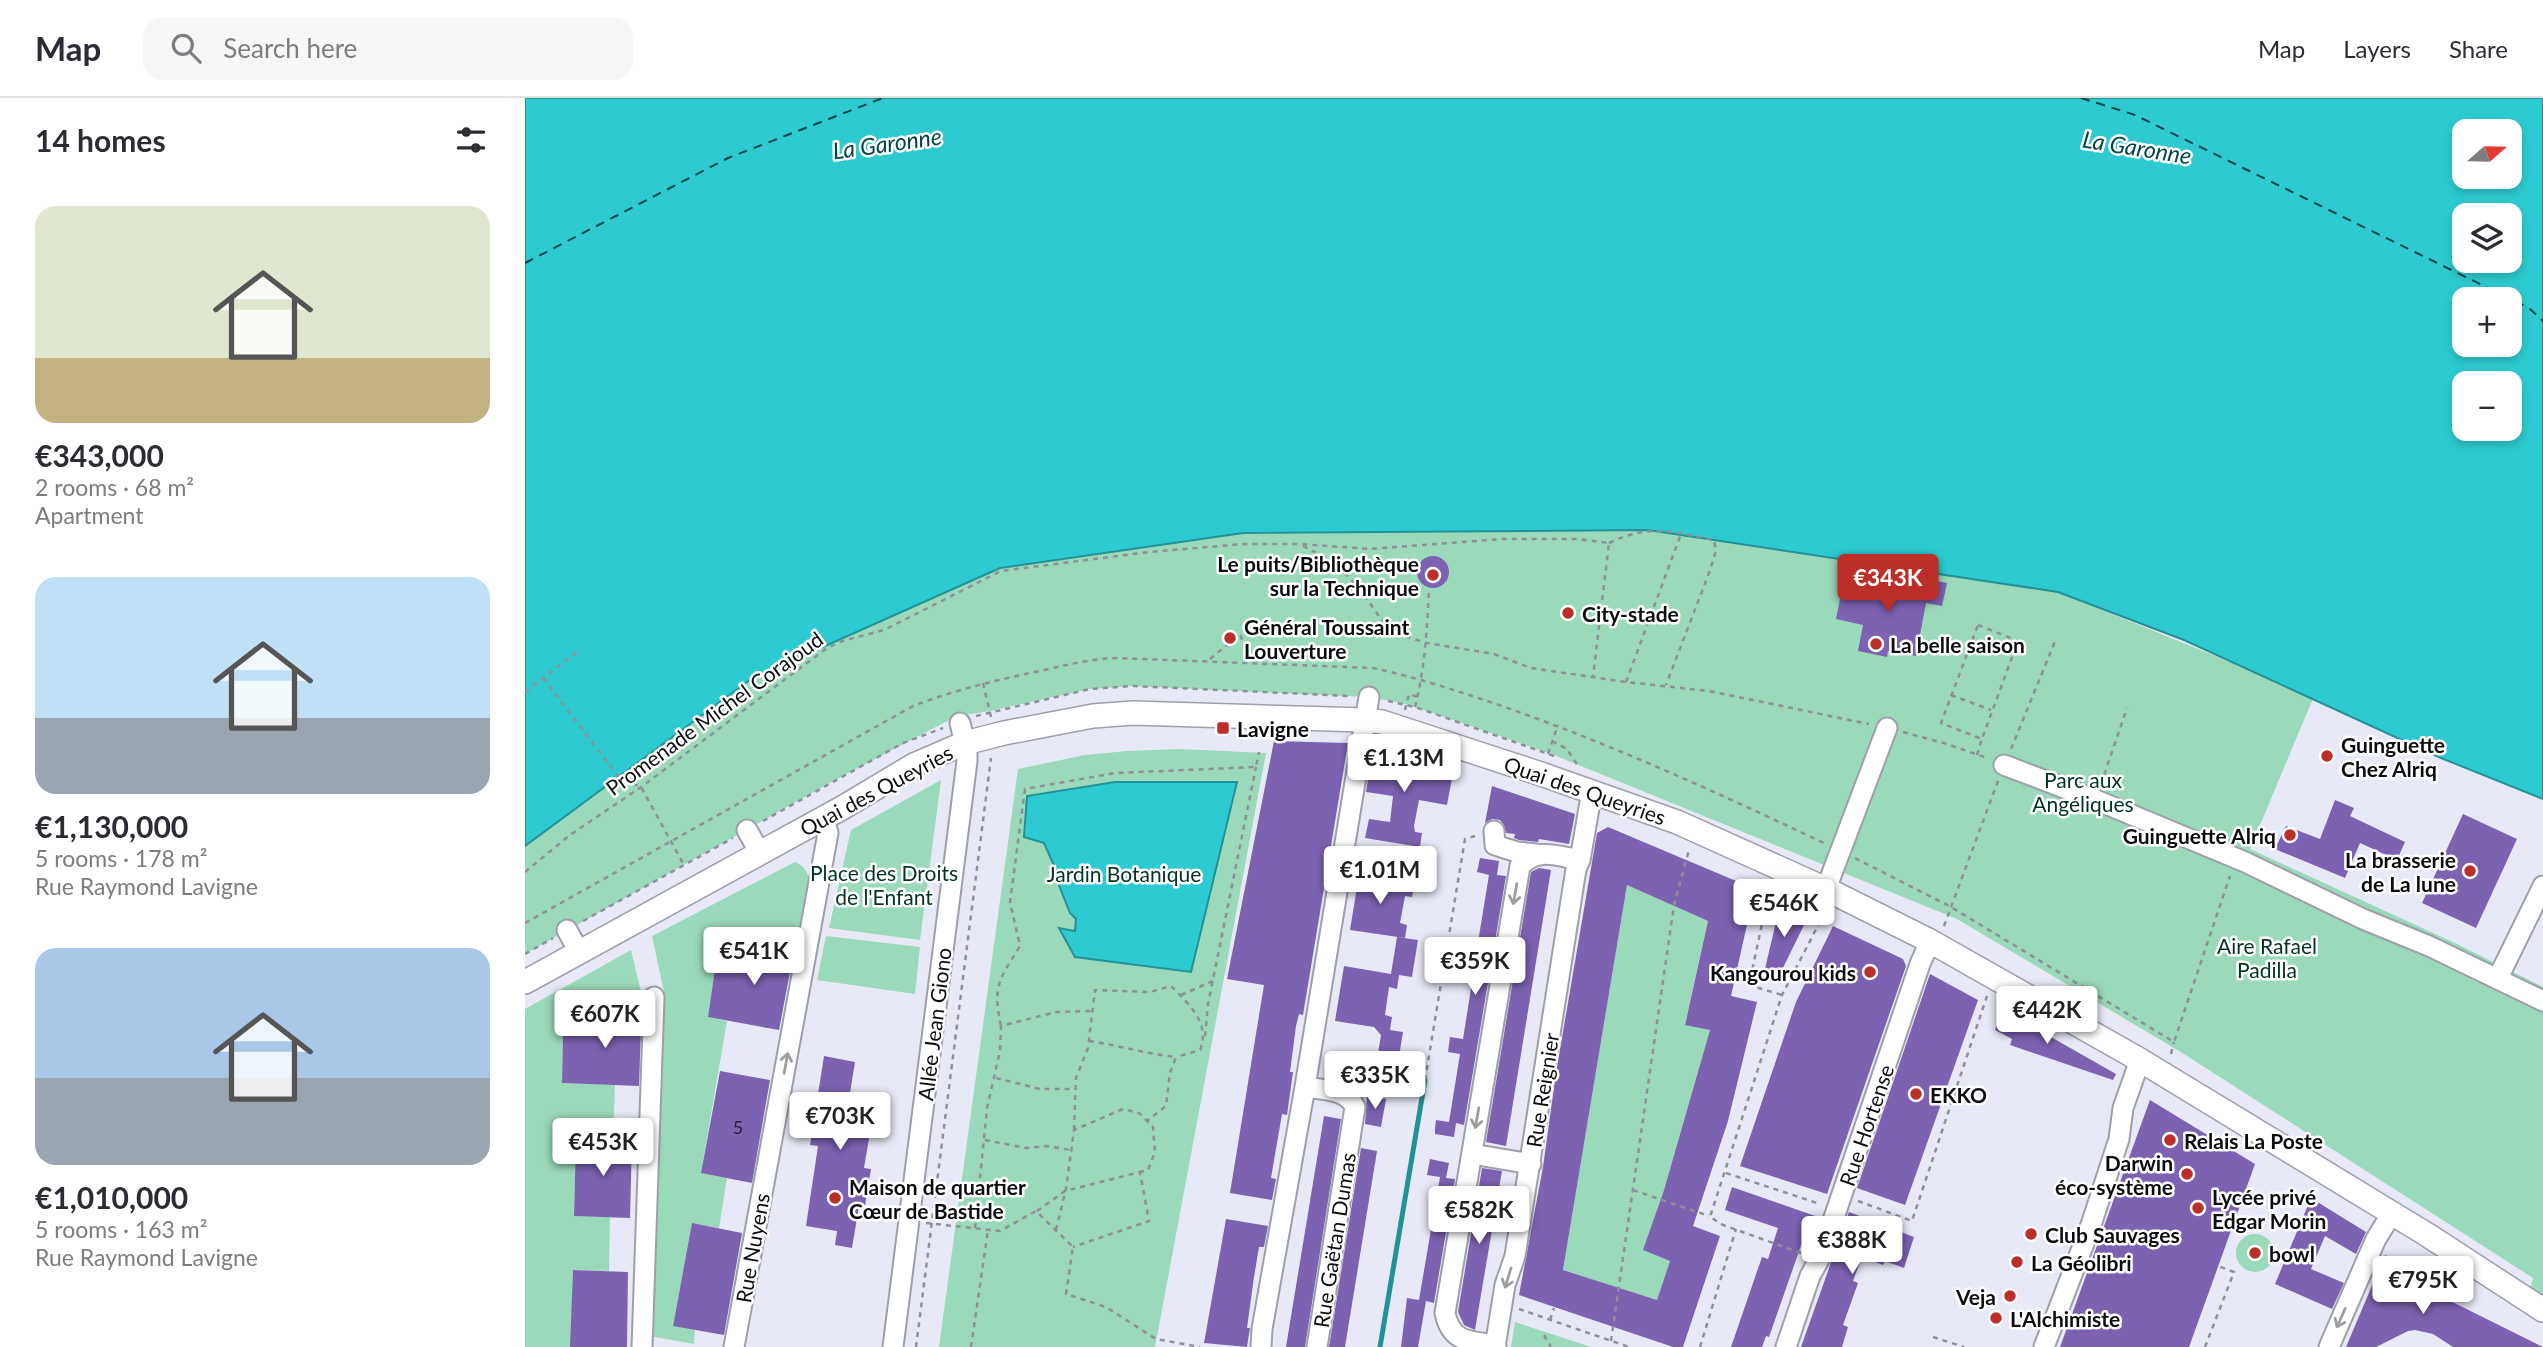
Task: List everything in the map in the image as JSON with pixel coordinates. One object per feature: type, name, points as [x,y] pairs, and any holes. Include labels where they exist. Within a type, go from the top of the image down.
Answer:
[{"type":"main road","name":"Quai des Queyries","points":[[525,982],[824,818],[962,733],[993,735],[1093,716],[1133,713],[1367,709],[1400,727],[1593,791],[1694,830],[1830,892],[1930,942],[2140,1060],[2392,1213],[2543,1310]]},
{"type":"street","points":[[1261,1347],[1367,709]]},
{"type":"street","points":[[1830,892],[1841,851],[1887,728]]},
{"type":"street","name":"Allée Jean Giono","points":[[894,1347],[967,761],[962,733]]},
{"type":"street","points":[[2004,765],[2245,862],[2543,1001]]},
{"type":"street","name":"Rue Reignier","points":[[1495,1346],[1505,1285],[1515,1256],[1576,869],[1593,791]]},
{"type":"street","name":"Rue Nuyens","points":[[734,1347],[828,833],[824,818]]},
{"type":"street","points":[[747,830],[760,853]]},
{"type":"street","points":[[1493,835],[1495,845],[1501,849],[1580,860]]},
{"type":"street","points":[[1495,1346],[1463,1340],[1454,1334],[1447,1324],[1445,1313],[1520,866],[1528,857],[1537,854]]},
{"type":"street","points":[[2498,978],[2543,886]]},
{"type":"street","points":[[567,930],[579,952]]},
{"type":"street","name":"Rue Hortense","points":[[1786,1347],[1810,1276],[1821,1256],[1920,964],[1930,942]]},
{"type":"street","points":[[643,1347],[654,997]]},
{"type":"street","points":[[2044,1347],[2091,1225],[2119,1139],[2123,1108],[2140,1060]]},
{"type":"street","name":"Rue Gaëtan Dumas","points":[[1305,1087],[1344,1094],[1351,1099],[1355,1107],[1317,1347]]},
{"type":"street","points":[[1472,1154],[1531,1164]]},
{"type":"street","points":[[2329,1347],[2376,1239],[2392,1213]]},
{"type":"path","points":[[1593,677],[1609,543],[1632,533],[1666,531],[1714,540],[1716,551],[1666,685]]},
{"type":"path","points":[[1626,682],[1681,533]]},
{"type":"path","name":"Promenade Michel Corajoud","points":[[525,872],[571,835],[641,787],[827,648],[842,640],[884,630],[1001,571],[1149,552],[1244,544],[1300,544],[1370,549],[1503,539],[1577,539],[1609,543]]},
{"type":"path","points":[[1300,544],[1334,562],[1360,589],[1381,619],[1397,634],[1427,643],[1495,654],[1531,668],[1728,694],[1887,728],[1947,744],[2004,765]]},
{"type":"path","points":[[1415,707],[1427,643],[1429,589]]},
{"type":"path","points":[[1977,755],[2018,641],[1977,625],[1941,723],[1982,739]]},
{"type":"path","points":[[1208,660],[1240,634],[1250,662]]},
{"type":"path","points":[[1951,906],[2004,765],[2056,639]]},
{"type":"path","points":[[525,692],[581,649]]},
{"type":"path","points":[[543,678],[618,776],[641,787],[685,866]]},
{"type":"path","points":[[916,1347],[993,735],[993,723],[983,683]]},
{"type":"path","points":[[1951,695],[1992,711]]},
{"type":"path","points":[[2099,791],[2127,708]]},
{"type":"path","points":[[1549,753],[1558,725],[1693,781],[1951,906],[2174,1042],[2232,870]]},
{"type":"path","points":[[1089,1041],[1147,1054],[1176,1057],[1201,1050],[1259,752]]},
{"type":"path","points":[[975,1228],[987,1108],[1000,1051],[1001,1026],[997,1009],[999,979],[1020,946],[1010,902],[1025,789],[1115,773],[1256,767]]},
{"type":"path","points":[[1611,1340],[1674,905],[1694,830]]},
{"type":"path","points":[[1425,1080],[1465,839],[1493,835]]},
{"type":"path","points":[[1775,866],[1749,985],[1782,995]]},
{"type":"path","points":[[1710,1217],[1782,995],[1830,892]]},
{"type":"path","points":[[1726,1173],[1912,1221],[1993,978]]},
{"type":"path","points":[[1181,995],[1213,981]]},
{"type":"path","points":[[1056,1230],[1074,1130],[1076,1078],[1089,1041],[1095,990],[1150,992],[1171,986],[1199,1017],[1205,1040]]},
{"type":"path","points":[[1001,1026],[1056,1012],[1093,1012]]},
{"type":"path","points":[[1147,1122],[1166,1106],[1170,1073],[1176,1057]]},
{"type":"path","points":[[995,1078],[1040,1089],[1075,1089]]},
{"type":"path","points":[[909,1221],[1000,1231],[1065,1191],[1148,1170],[1155,1152],[1153,1127],[1139,1113],[1123,1109],[1074,1130]]},
{"type":"path","points":[[985,1140],[1026,1148],[1046,1146],[1071,1150]]},
{"type":"path","points":[[1073,1247],[1149,1221],[1140,1172]]},
{"type":"path","points":[[1633,1191],[1710,1217],[1723,1225],[1806,1255],[1821,1256]]},
{"type":"path","points":[[1036,1211],[1073,1247]]},
{"type":"path","points":[[1700,1347],[1736,1229]]},
{"type":"path","points":[[971,1347],[988,1230]]},
{"type":"path","points":[[1073,1247],[1066,1294],[1106,1307],[1156,1339],[1200,1347]]},
{"type":"path","points":[[2205,1347],[2234,1272],[2218,1266]]},
{"type":"path","points":[[1503,1303],[1629,1347]]},
{"type":"path","points":[[1550,1320],[1554,1308]]},
{"type":"path","points":[[1544,1335],[1551,1347]]},
{"type":"path","points":[[1933,1337],[1964,1347]]},
{"type":"green space","name":"Parc aux Angéliques","points":[[1648,530],[2058,592],[2314,696],[2250,849],[2457,944],[2543,987],[2543,1299],[2530,1290],[2533,1278],[2184,1054],[1957,919],[1549,753],[1406,704],[1369,697],[1133,686],[1090,689],[957,716],[837,779],[525,954],[525,846],[751,679],[1000,568],[1243,533]]},
{"type":"green space","name":"Jardin Botanique","points":[[1180,749],[1266,753],[1155,1347],[939,1347],[1018,769],[1085,755]]},
{"type":"green space","name":"Place des Droits de l'Enfant","points":[[941,780],[920,940],[829,928],[851,830]]},
{"type":"green space","points":[[795,862],[808,874],[810,883],[802,933],[715,970],[708,1017],[727,1021],[701,1173],[727,1178],[719,1228],[692,1224],[673,1325],[695,1330],[694,1344],[650,1336],[664,992],[652,936]]},
{"type":"green space","points":[[1627,885],[1708,921],[1685,1024],[1710,1030],[1644,1250],[1670,1261],[1657,1300],[1563,1270]]},
{"type":"green space","points":[[826,936],[920,947],[915,994],[817,980]]},
{"type":"green space","points":[[631,950],[643,1000],[563,1033],[562,1083],[615,1085],[613,1139],[576,1139],[574,1216],[610,1217],[609,1271],[573,1270],[571,1347],[525,1347],[525,1009]]},
{"type":"green space","name":"bowl","points":[[2255,1234],[2269,1239],[2274,1253],[2269,1267],[2255,1272],[2241,1267],[2236,1253],[2241,1239]]},
{"type":"green space","points":[[1515,1322],[1591,1347],[1511,1347]]},
{"type":"water","name":"La Garonne","points":[[525,98],[2543,98],[2543,799],[2441,758],[2184,640],[2058,592],[1648,530],[1243,533],[1000,568],[751,679],[525,846]]},
{"type":"water","points":[[1115,782],[1237,782],[1191,972],[1075,957],[1059,928],[1075,931],[1076,919],[1070,913],[1044,843],[1024,837],[1027,796]]},
{"type":"building","name":"Le puits/Bibliothèque sur la Technique","points":[[1433,556],[1444,561],[1449,572],[1444,583],[1433,588],[1422,583],[1417,572],[1422,561]]},
{"type":"building","points":[[1845,573],[1872,578],[1870,592],[1912,600],[1917,577],[1947,583],[1942,606],[1926,603],[1916,656],[1888,651],[1887,657],[1858,651],[1863,625],[1836,619]]},
{"type":"building","points":[[1274,741],[1348,743],[1303,1015],[1299,1014],[1296,1026],[1287,1115],[1282,1114],[1271,1178],[1276,1179],[1272,1200],[1230,1193],[1264,985],[1227,979]]},
{"type":"building","points":[[1373,746],[1453,773],[1447,805],[1419,800],[1414,826],[1415,832],[1422,833],[1420,847],[1365,838],[1369,819],[1390,822],[1393,796],[1366,792]]},
{"type":"building","points":[[1492,786],[1575,814],[1569,844],[1539,839],[1538,842],[1519,840],[1514,838],[1515,834],[1506,833],[1500,820],[1492,819],[1485,823]]},
{"type":"building","points":[[2335,800],[2354,808],[2350,816],[2405,842],[2397,860],[2360,843],[2345,878],[2275,849],[2286,826],[2320,839]]},
{"type":"building","name":"La brasserie de La lune","points":[[2463,814],[2517,839],[2476,928],[2422,903]]},
{"type":"building","points":[[1608,827],[1755,889],[1731,996],[1757,1002],[1728,1121],[1693,1226],[1720,1236],[1683,1347],[1673,1347],[1519,1295],[1543,1167],[1556,1073],[1597,833]],"holes":[[[1627,885],[1708,921],[1685,1025],[1710,1030],[1664,1190],[1643,1250],[1670,1261],[1657,1300],[1563,1270]]]},
{"type":"building","points":[[1412,846],[1434,849],[1428,886],[1406,882]]},
{"type":"building","points":[[1480,858],[1499,861],[1497,875],[1506,876],[1464,1125],[1456,1123],[1454,1137],[1435,1134],[1435,1128],[1436,1120],[1449,1122],[1460,1054],[1448,1052],[1450,1037],[1463,1039],[1476,957],[1464,955],[1466,941],[1478,942],[1489,875],[1477,872]]},
{"type":"building","points":[[1539,868],[1551,870],[1506,1146],[1486,1142],[1531,872]]},
{"type":"building","points":[[1359,875],[1414,884],[1412,897],[1405,896],[1400,923],[1407,925],[1405,938],[1350,930]]},
{"type":"building","points":[[1781,901],[1809,915],[1777,980],[1763,977]]},
{"type":"building","points":[[1833,926],[1903,959],[1906,966],[1827,1194],[1740,1166],[1796,1002]]},
{"type":"building","points":[[797,935],[779,1030],[708,1017],[715,969]]},
{"type":"building","points":[[1397,937],[1418,940],[1412,977],[1399,975],[1397,989],[1389,987],[1385,1015],[1392,1017],[1390,1030],[1403,1032],[1397,1069],[1383,1067],[1381,1086],[1326,1077],[1329,1057],[1376,1066],[1381,1035],[1374,1027],[1335,1021],[1344,966],[1391,974]]},
{"type":"building","name":"EKKO","points":[[1930,974],[1978,1000],[1905,1205],[1857,1188]]},
{"type":"building","points":[[642,1000],[639,1086],[562,1083],[563,1033]]},
{"type":"building","points":[[2001,1013],[2018,1023],[2019,1019],[2116,1074],[2113,1080],[2010,1045],[2012,1039],[1995,1030]]},
{"type":"building","points":[[824,1056],[855,1062],[850,1093],[876,1097],[864,1168],[871,1169],[865,1206],[859,1206],[852,1248],[835,1245],[837,1231],[806,1226],[818,1146],[810,1145]]},
{"type":"building","points":[[720,1071],[770,1080],[752,1183],[701,1173]]},
{"type":"building","points":[[1367,1096],[1386,1099],[1381,1127],[1365,1124]]},
{"type":"building","points":[[2150,1100],[2255,1164],[2189,1347],[2060,1347]]},
{"type":"building","points":[[1324,1116],[1341,1119],[1305,1347],[1286,1347]]},
{"type":"building","points":[[576,1138],[632,1139],[630,1218],[574,1216]]},
{"type":"building","points":[[1361,1148],[1377,1151],[1345,1347],[1329,1347]]},
{"type":"building","points":[[1430,1159],[1449,1163],[1446,1178],[1455,1179],[1434,1303],[1426,1301],[1418,1347],[1401,1347],[1407,1298],[1419,1300],[1440,1177],[1427,1175]]},
{"type":"building","points":[[1482,1168],[1502,1171],[1475,1330],[1464,1325],[1458,1312]]},
{"type":"building","points":[[1732,1187],[1821,1218],[1813,1240],[1804,1237],[1769,1337],[1766,1336],[1762,1347],[1731,1347],[1762,1257],[1768,1259],[1778,1228],[1725,1210]]},
{"type":"building","points":[[2311,1198],[2366,1232],[2356,1254],[2325,1236],[2311,1269],[2344,1283],[2332,1309],[2275,1284]]},
{"type":"building","points":[[1849,1212],[1914,1237],[1904,1268],[1885,1261],[1883,1265],[1862,1257],[1853,1281],[1858,1283],[1843,1325],[1848,1327],[1842,1347],[1801,1347]]},
{"type":"building","points":[[1226,1219],[1268,1226],[1264,1247],[1259,1247],[1247,1328],[1250,1328],[1247,1347],[1204,1343]]},
{"type":"building","points":[[692,1223],[742,1233],[724,1335],[673,1326]]},
{"type":"building","points":[[2385,1255],[2408,1267],[2404,1278],[2543,1347],[2453,1347],[2433,1334],[2415,1330],[2376,1347],[2346,1347]]},
{"type":"building","points":[[573,1270],[628,1272],[627,1347],[570,1347]]},
{"type":"waterway","points":[[1380,1347],[1425,1080]]},
{"type":"ferry route","points":[[525,263],[728,158],[883,98]]},
{"type":"ferry route","points":[[2081,98],[2135,115],[2529,308],[2543,321]]},
{"type":"place","name":"Le puits/Bibliothèque sur la Technique","points":[[1433,575]]},
{"type":"place","name":"City-stade","points":[[1568,613]]},
{"type":"place","name":"Général Toussaint Louverture","points":[[1230,638]]},
{"type":"place","name":"La belle saison","points":[[1876,644]]},
{"type":"place","name":"Lavigne","points":[[1223,728]]},
{"type":"place","name":"Guinguette Chez Alriq","points":[[2327,756]]},
{"type":"place","name":"Guinguette Alriq","points":[[2290,835]]},
{"type":"place","name":"La brasserie de La lune","points":[[2470,871]]},
{"type":"place","name":"Kangourou kids","points":[[1870,972]]},
{"type":"place","name":"EKKO","points":[[1916,1094]]},
{"type":"place","name":"Relais La Poste","points":[[2170,1140]]},
{"type":"place","name":"Darwin éco-système","points":[[2187,1174]]},
{"type":"place","name":"Maison de quartier Cœur de Bastide","points":[[835,1198]]},
{"type":"place","name":"Lycée privé Edgar Morin","points":[[2198,1208]]},
{"type":"place","name":"Club Sauvages","points":[[2031,1234]]},
{"type":"place","name":"bowl","points":[[2255,1253]]},
{"type":"place","name":"La Géolibri","points":[[2017,1262]]},
{"type":"place","name":"Veja","points":[[2010,1296]]},
{"type":"place","name":"L'Alchimiste","points":[[1996,1318]]},
{"type":"park label","name":"Aire Rafael Padilla","points":[[2267,957]]}]
